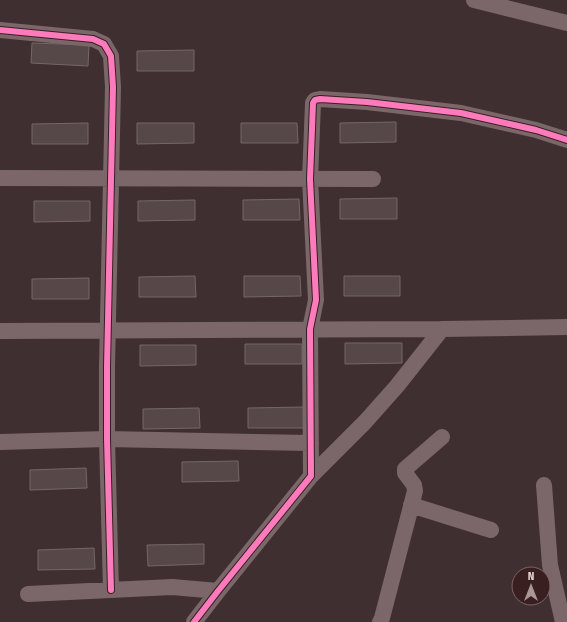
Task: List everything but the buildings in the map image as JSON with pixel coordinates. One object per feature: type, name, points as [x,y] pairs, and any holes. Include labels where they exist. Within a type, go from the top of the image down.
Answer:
[{"type":"street","points":[[474,0],[567,23]]},
{"type":"street","points":[[0,30],[93,38],[104,44],[111,56],[112,86],[108,331],[108,439],[112,590]]},
{"type":"street","points":[[311,476],[312,381],[310,329],[316,300],[310,180],[313,103],[315,100],[320,99],[461,113],[536,130],[567,140]]},
{"type":"street","points":[[0,178],[373,179]]},
{"type":"street","points":[[0,331],[567,327]]},
{"type":"street","points":[[194,622],[311,476],[365,422],[397,386],[442,329]]},
{"type":"street","points":[[380,622],[415,491],[414,485],[405,473],[405,469],[442,437]]},
{"type":"street","points":[[0,442],[108,439],[311,443]]},
{"type":"street","points":[[544,485],[550,565],[563,622]]},
{"type":"street","points":[[411,505],[491,530]]},
{"type":"street","points":[[28,594],[172,587],[218,591]]},
{"type":"cycle path","points":[[0,30],[93,39],[104,44],[111,56],[113,87],[107,366],[107,439],[111,590]]},
{"type":"cycle path","points":[[194,622],[311,476],[310,329],[316,300],[310,179],[313,103],[315,100],[367,102],[461,113],[536,130],[567,140]]}]
